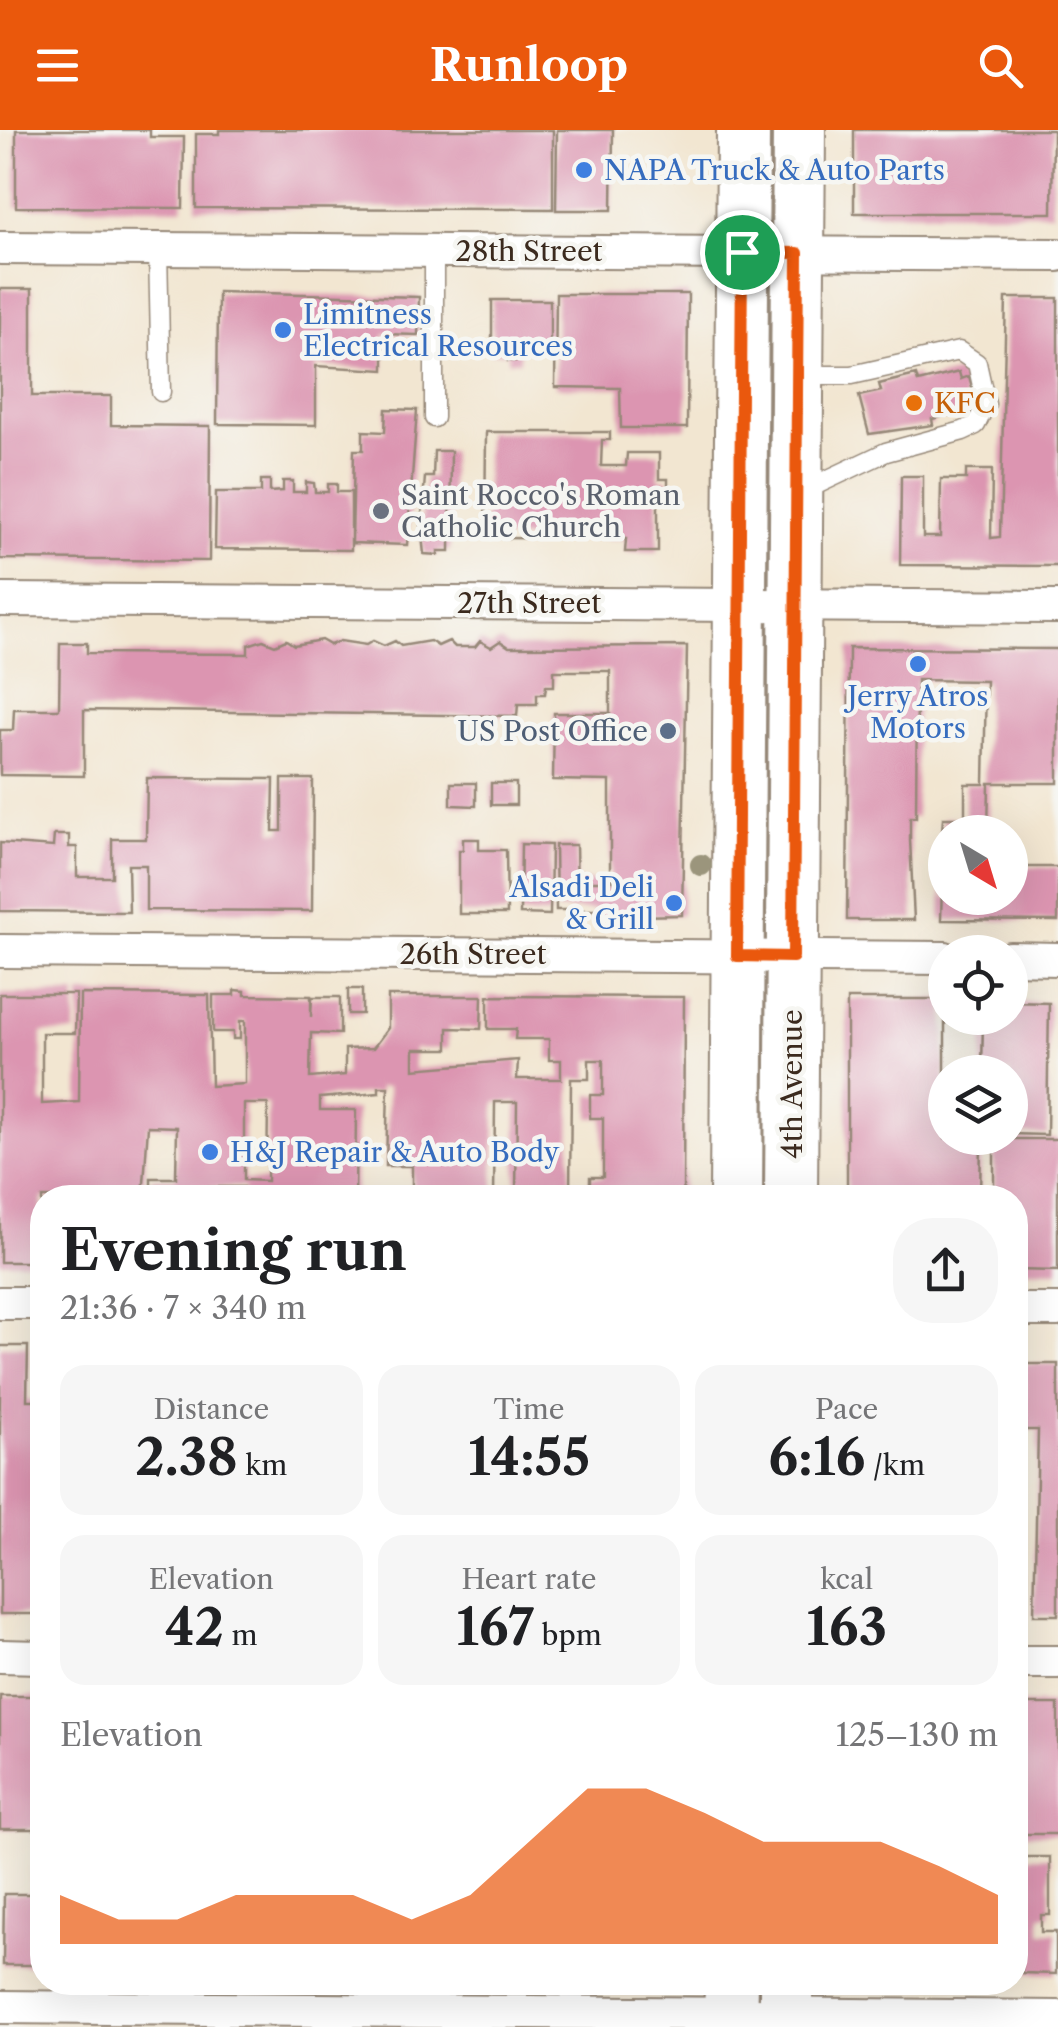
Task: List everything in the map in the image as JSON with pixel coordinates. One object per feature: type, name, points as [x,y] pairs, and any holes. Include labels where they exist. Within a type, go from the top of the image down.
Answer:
[{"type":"main road","name":"4th Avenue","points":[[736,1185],[743,130]]},
{"type":"main road","name":"4th Avenue","points":[[792,1185],[799,130]]},
{"type":"street","name":"28th Street","points":[[0,248],[1058,255]]},
{"type":"street","name":"27th Street","points":[[0,600],[1058,607]]},
{"type":"street","name":"26th Street","points":[[0,951],[928,958]]},
{"type":"street","points":[[1028,958],[1058,958]]},
{"type":"street","points":[[0,1303],[30,1303]]},
{"type":"street","points":[[1028,1310],[1058,1310]]},
{"type":"street","points":[[0,1656],[30,1656]]},
{"type":"street","points":[[1028,1662],[1058,1662]]},
{"type":"street","points":[[0,2007],[786,2008],[1058,2017]]},
{"type":"lane","points":[[158,249],[160,392]]},
{"type":"lane","points":[[434,251],[434,418]]},
{"type":"lane","points":[[796,494],[886,452],[976,425],[986,404],[977,363],[959,351],[852,375],[797,376]]},
{"type":"building","points":[[16,130],[150,130],[150,137],[184,137],[183,208],[16,207]]},
{"type":"building","points":[[219,130],[553,130],[553,209],[196,208],[196,134],[219,134]]},
{"type":"building","name":"NAPA Truck & Auto Parts","points":[[557,130],[613,130],[612,210],[556,210]]},
{"type":"building","points":[[854,130],[1053,130],[1052,213],[854,213]]},
{"type":"building","points":[[0,289],[32,289],[32,396],[111,396],[111,425],[210,426],[209,561],[0,559]]},
{"type":"building","points":[[218,292],[419,297],[418,335],[384,334],[384,370],[316,366],[316,425],[217,424]]},
{"type":"building","points":[[556,294],[688,294],[687,428],[621,428],[620,388],[555,387]]},
{"type":"building","points":[[1006,298],[1058,298],[1058,566],[900,565],[901,476],[923,476],[923,537],[940,537],[941,479],[966,479],[966,470],[992,470],[991,538],[1000,537]]},
{"type":"building","points":[[492,300],[550,300],[550,348],[519,348],[520,361],[508,361],[508,353],[492,353]]},
{"type":"building","name":"KFC","points":[[959,372],[961,379],[969,376],[973,391],[964,393],[968,411],[932,419],[933,425],[869,434],[859,396],[881,391],[879,384],[916,375],[918,382]]},
{"type":"building","name":"Saint Rocco's Roman Catholic Church","points":[[386,409],[417,410],[407,545],[352,543],[354,450],[363,450],[363,431],[385,432]]},
{"type":"building","points":[[486,432],[610,432],[610,440],[602,440],[601,466],[626,466],[627,453],[659,453],[659,479],[668,479],[668,494],[658,494],[658,552],[625,552],[626,539],[485,538]]},
{"type":"building","points":[[434,451],[451,451],[450,551],[438,551],[438,555],[424,554],[421,527],[425,477],[433,477]]},
{"type":"building","points":[[261,480],[270,480],[270,492],[283,491],[283,481],[293,481],[293,492],[306,492],[306,482],[314,483],[315,492],[328,492],[328,484],[337,484],[337,492],[351,492],[351,550],[215,549],[216,492],[261,492]]},
{"type":"building","points":[[263,640],[275,645],[286,640],[294,645],[321,640],[330,645],[340,641],[366,645],[373,641],[384,646],[395,641],[401,646],[430,641],[438,646],[449,641],[455,647],[475,647],[480,641],[491,647],[500,641],[509,647],[687,646],[682,915],[598,917],[598,910],[556,910],[555,845],[576,845],[577,891],[578,881],[615,881],[610,877],[610,781],[553,780],[554,713],[610,713],[610,671],[554,671],[554,686],[546,686],[545,694],[537,694],[537,704],[518,704],[517,716],[84,710],[84,776],[0,775],[0,730],[13,730],[14,709],[59,709],[60,643],[87,643],[87,653],[248,654],[248,645]]},
{"type":"building","points":[[849,648],[1058,649],[1058,783],[989,783],[988,815],[965,815],[965,784],[984,784],[986,681],[917,680],[916,817],[910,817],[914,920],[847,920]]},
{"type":"building","points":[[147,778],[274,779],[273,831],[282,831],[282,779],[313,779],[312,911],[146,910],[146,865],[128,865],[129,912],[0,911],[0,843],[53,847],[54,835],[69,835],[69,847],[77,847],[77,877],[112,877],[112,839],[146,839]]},
{"type":"building","points":[[451,783],[476,783],[476,806],[451,805]]},
{"type":"building","points":[[491,783],[516,783],[516,805],[491,805]]},
{"type":"building","points":[[463,839],[479,839],[479,850],[506,850],[507,914],[459,914],[459,850],[463,850]]},
{"type":"building","points":[[521,844],[551,845],[550,915],[520,914]]},
{"type":"building","points":[[1028,867],[1058,867],[1058,921],[941,920],[941,915],[1028,915]]},
{"type":"building","points":[[348,989],[362,989],[362,1014],[348,1014]]},
{"type":"building","points":[[235,990],[245,991],[245,995],[311,996],[311,1017],[312,997],[340,997],[340,1034],[311,1033],[310,1078],[345,1075],[345,1049],[373,1048],[388,1028],[388,996],[482,996],[481,1029],[448,1028],[448,1049],[414,1049],[414,1069],[518,1060],[517,1079],[561,1079],[561,1060],[549,1060],[549,1039],[515,1039],[516,1029],[488,1029],[488,996],[684,997],[683,1185],[590,1185],[590,1177],[603,1177],[603,1118],[590,1118],[590,1095],[603,1095],[603,1060],[589,1060],[589,1079],[571,1079],[570,1185],[516,1185],[517,1102],[495,1102],[494,1185],[412,1185],[412,1166],[386,1166],[388,1087],[379,1087],[379,1093],[320,1098],[320,1110],[356,1110],[355,1185],[151,1185],[151,1178],[176,1178],[177,1127],[148,1126],[144,1185],[30,1185],[30,1262],[0,1262],[0,994],[76,994],[75,1033],[42,1033],[42,1104],[79,1102],[80,994],[209,995],[211,1086],[245,1084],[245,1021],[240,1021],[240,1039],[233,1039],[233,1032],[213,1032],[213,995],[235,995]],"holes":[[[244,1104],[268,1104],[267,1181],[244,1180]]]},
{"type":"building","points":[[847,999],[928,999],[928,1035],[945,1035],[945,1055],[928,1055],[928,1155],[981,1155],[980,1185],[847,1185]]},
{"type":"building","points":[[1028,1002],[1049,1003],[1047,1135],[1028,1134],[1028,1055],[982,1055],[983,1035],[1028,1035]]},
{"type":"building","points":[[1028,1139],[1058,1139],[1058,1271],[1028,1270],[1028,1185],[994,1185],[994,1155],[1028,1155]]},
{"type":"building","points":[[0,1346],[28,1346],[30,1614],[0,1614]]},
{"type":"building","points":[[1028,1364],[1058,1364],[1058,1615],[1034,1615],[1038,1430],[1028,1430]]},
{"type":"building","points":[[0,1696],[30,1696],[30,1829],[0,1829]]},
{"type":"building","points":[[1028,1704],[1058,1704],[1058,1834],[1028,1834]]},
{"type":"building","points":[[1028,1857],[1050,1857],[1050,1915],[1041,1915],[1041,1932],[1056,1932],[1056,1974],[1028,1973]]},
{"type":"building","points":[[4,1894],[30,1894],[30,1965],[3,1965]]},
{"type":"place","name":"NAPA Truck & Auto Parts","points":[[584,170]]},
{"type":"place","name":"Limitness Electrical Resources","points":[[283,330]]},
{"type":"place","name":"KFC","points":[[914,403]]},
{"type":"place","name":"Saint Rocco's Roman Catholic Church","points":[[381,511]]},
{"type":"place","name":"Jerry Atros Motors","points":[[918,664]]},
{"type":"place","name":"US Post Office","points":[[668,731]]},
{"type":"place","name":"Alsadi Deli & Grill","points":[[674,903]]},
{"type":"place","name":"H&J Repair & Auto Body","points":[[210,1152]]},
{"type":"route","points":[[742,252],[798,253],[793,957],[737,956],[742,252]]}]
